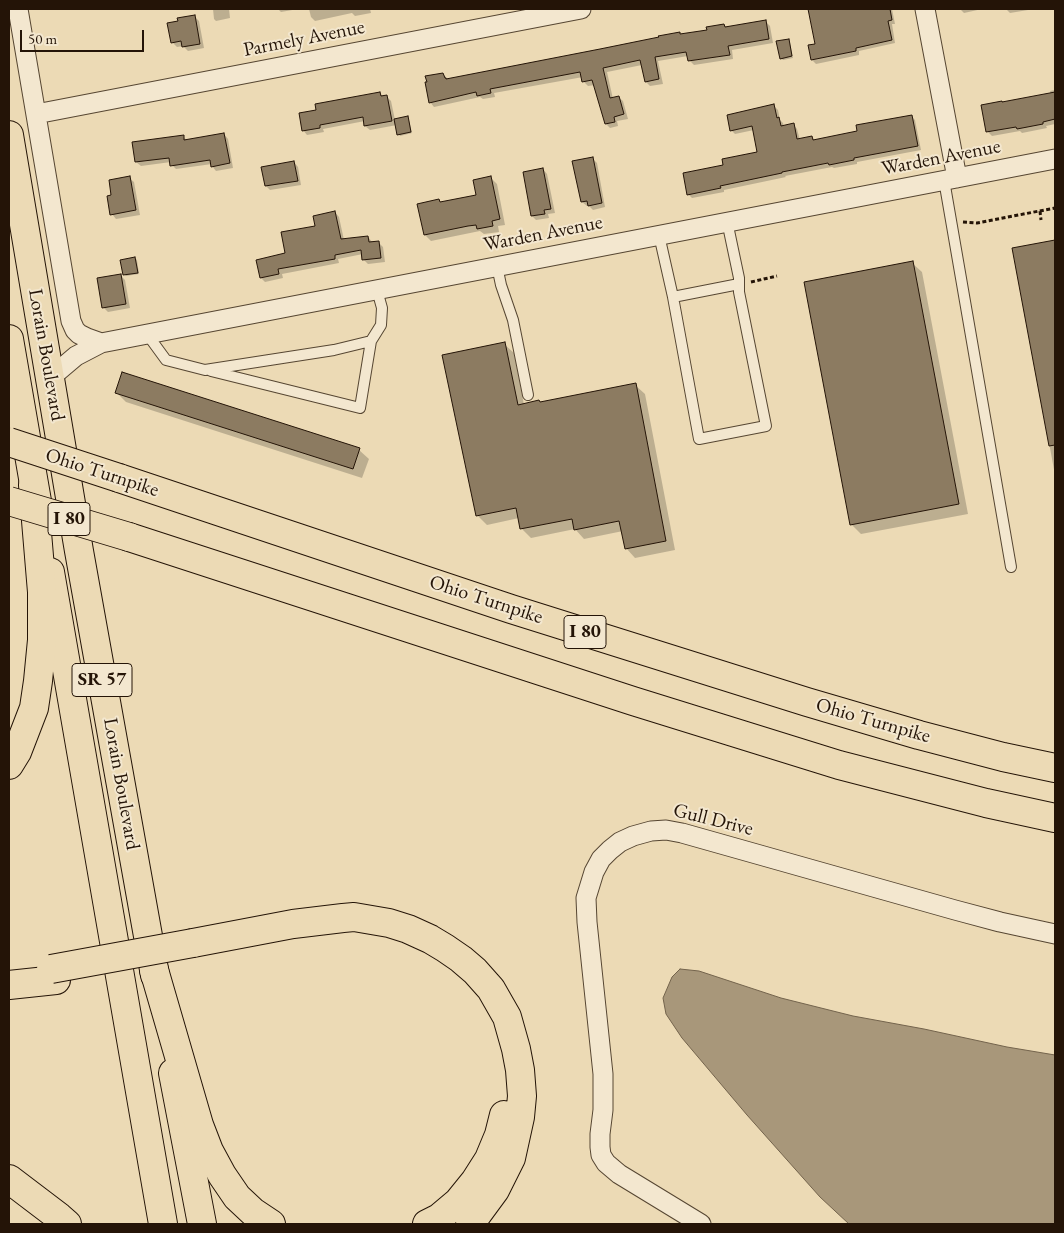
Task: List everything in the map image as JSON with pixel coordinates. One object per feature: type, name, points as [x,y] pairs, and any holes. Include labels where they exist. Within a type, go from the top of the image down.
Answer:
[{"type":"highway","name":"Lorain Boulevard","points":[[9,135],[79,551],[154,970],[202,1224]]},
{"type":"highway","name":"Lorain Boulevard","points":[[9,339],[163,1224]]},
{"type":"highway","name":"Ohio Turnpike","points":[[9,442],[511,609],[807,702],[919,735],[1003,757],[1055,768]]},
{"type":"highway","points":[[9,766],[17,752],[34,708],[42,640],[42,592],[33,485]]},
{"type":"highway","name":"I 80","points":[[9,501],[129,537],[633,701],[839,765],[986,803],[1055,818]]},
{"type":"highway","points":[[9,985],[53,974],[194,949],[301,923],[343,918],[362,918],[389,923],[430,939],[462,959],[491,989],[507,1017],[520,1070],[522,1096],[520,1117],[511,1158],[495,1190],[470,1224]]},
{"type":"highway","points":[[194,949],[339,933],[362,934],[388,939],[432,956],[453,971],[476,998],[491,1023],[502,1055],[507,1084],[506,1109],[499,1135],[489,1159],[475,1181],[458,1202],[439,1218],[427,1224]]},
{"type":"highway","points":[[154,970],[188,1089],[209,1152],[237,1197],[253,1212],[271,1224]]},
{"type":"highway","points":[[9,974],[53,974]]},
{"type":"highway","points":[[9,1178],[67,1224]]},
{"type":"street","name":"Lorain Boulevard","points":[[18,9],[71,321],[79,334],[101,343]]},
{"type":"street","name":"Parmely Avenue","points":[[36,114],[581,9]]},
{"type":"street","points":[[926,9],[951,179]]},
{"type":"street","name":"Warden Avenue","points":[[50,378],[76,356],[101,343],[1055,159]]},
{"type":"street","name":"Gull Drive","points":[[702,1224],[618,1174],[606,1163],[601,1155],[602,1066],[586,898],[594,872],[601,859],[610,850],[620,842],[651,831],[666,830],[682,833],[954,910],[1055,934]]},
{"type":"lane","points":[[951,179],[1011,567]]},
{"type":"lane","points":[[659,235],[699,439],[766,426],[739,292],[744,283],[728,221]]},
{"type":"lane","points":[[497,266],[501,285],[513,320],[528,395]]},
{"type":"lane","points":[[672,297],[744,283]]},
{"type":"lane","points":[[147,334],[166,360],[360,408],[371,341],[381,325],[382,308],[377,290]]},
{"type":"lane","points":[[205,370],[334,350],[371,341]]},
{"type":"path","points":[[964,221],[977,223],[1055,208]]},
{"type":"path","points":[[1040,211],[1041,220]]},
{"type":"path","points":[[744,283],[777,276]]},
{"type":"shaded area","points":[[680,969],[699,971],[781,998],[853,1016],[1055,1055],[1055,1224],[849,1224],[820,1197],[747,1115],[682,1038],[666,1014],[663,998],[672,977]]},
{"type":"building","points":[[808,9],[890,9],[892,20],[888,21],[892,40],[856,48],[856,51],[811,60],[808,45],[815,44]]},
{"type":"building","points":[[195,15],[200,44],[182,47],[181,41],[171,43],[167,23],[178,21],[177,18]]},
{"type":"building","points":[[766,20],[769,39],[728,46],[730,55],[688,61],[686,52],[655,57],[659,79],[645,82],[640,60],[603,68],[610,98],[619,96],[624,114],[614,117],[615,122],[605,124],[592,80],[582,82],[580,72],[490,89],[491,93],[477,96],[476,92],[429,103],[425,76],[443,73],[446,79],[658,36],[707,30],[706,27],[724,24],[725,27]]},
{"type":"building","points":[[789,39],[792,56],[780,59],[776,41]]},
{"type":"building","points":[[380,92],[381,96],[387,95],[392,121],[364,126],[363,117],[320,125],[320,128],[302,131],[299,113],[316,110],[315,104]]},
{"type":"building","points":[[1055,92],[1055,119],[1043,122],[1043,124],[1017,129],[1016,127],[986,132],[981,105]]},
{"type":"building","points":[[774,104],[781,126],[794,123],[797,139],[812,136],[813,140],[857,131],[856,125],[912,115],[918,146],[854,158],[854,160],[829,165],[828,163],[782,172],[687,195],[683,173],[723,165],[722,159],[757,152],[752,126],[730,131],[727,115]]},
{"type":"building","points":[[408,116],[411,132],[397,135],[394,119]]},
{"type":"building","points":[[224,133],[230,163],[211,167],[210,160],[170,166],[169,158],[135,162],[132,142],[184,135],[184,140]]},
{"type":"building","points":[[593,157],[602,203],[588,206],[587,201],[581,202],[572,161]]},
{"type":"building","points":[[294,161],[298,181],[265,186],[261,167]]},
{"type":"building","points":[[543,168],[551,209],[544,210],[545,214],[531,216],[523,172]]},
{"type":"building","points":[[130,176],[136,210],[110,215],[107,196],[111,195],[109,180]]},
{"type":"building","points":[[491,176],[500,219],[492,221],[493,226],[477,229],[476,225],[468,226],[424,235],[417,204],[439,199],[440,202],[476,195],[473,180]]},
{"type":"building","points":[[335,211],[341,239],[368,236],[369,242],[379,241],[381,258],[362,260],[361,250],[335,255],[335,259],[278,269],[279,274],[260,278],[256,260],[285,253],[281,232],[315,226],[313,216]]},
{"type":"building","points":[[1055,240],[1055,445],[1049,446],[1012,248]]},
{"type":"building","points":[[135,257],[138,273],[123,275],[120,260]]},
{"type":"building","points":[[913,261],[959,504],[850,525],[804,282]]},
{"type":"building","points":[[121,274],[126,304],[102,308],[97,278]]},
{"type":"building","points":[[505,342],[518,405],[636,383],[666,541],[625,549],[619,521],[574,530],[572,519],[520,529],[516,508],[476,516],[442,355]]},
{"type":"building","points":[[122,372],[360,448],[353,469],[115,393]]}]
